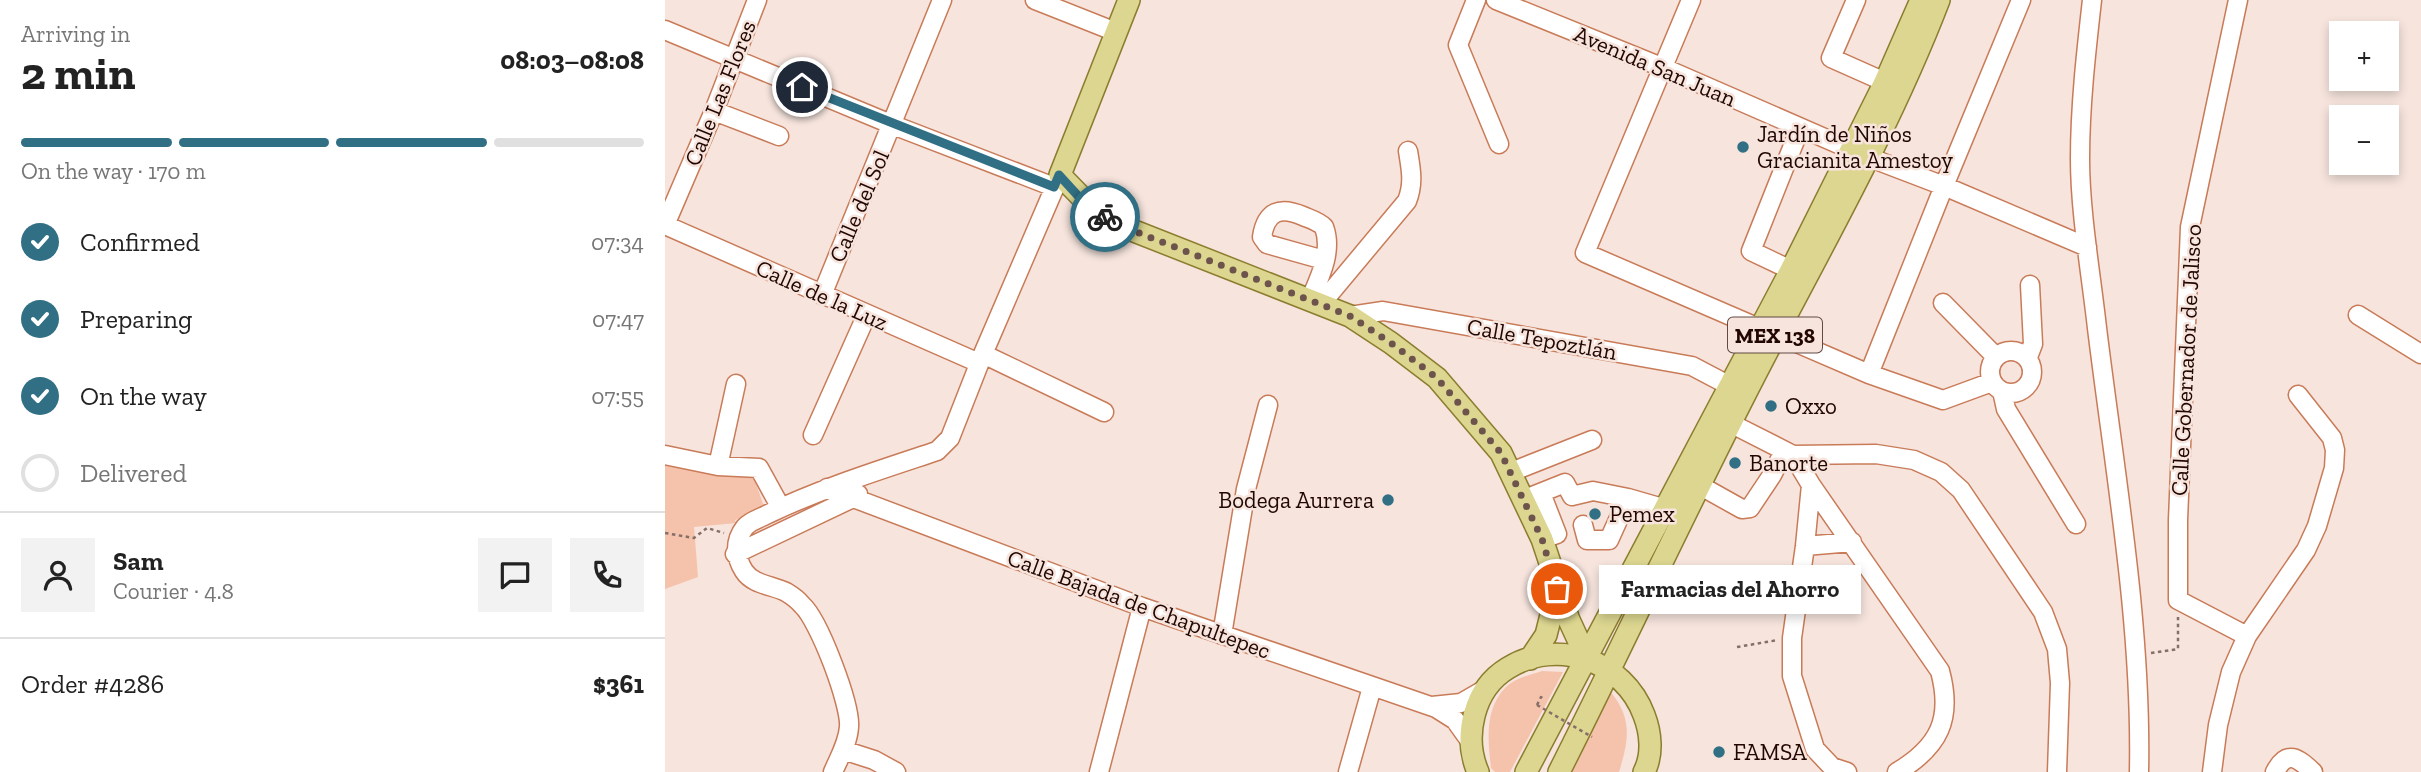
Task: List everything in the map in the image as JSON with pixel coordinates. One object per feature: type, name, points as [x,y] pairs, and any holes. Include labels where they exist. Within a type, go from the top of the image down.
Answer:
[{"type":"main road","points":[[1129,0],[1057,181],[1096,212],[1129,229],[1350,316],[1437,378],[1501,453],[1511,472],[1533,496],[1550,536],[1557,589],[1587,659]]},
{"type":"main road","name":"MEX 138","points":[[1559,772],[1730,423],[1791,270],[1860,153],[1885,82],[1921,0]]},
{"type":"main road","name":"MEX 138","points":[[1526,772],[1730,386],[1768,332],[1860,153],[1925,35],[1939,0]]},
{"type":"main road","points":[[1530,659],[1546,635],[1557,589]]},
{"type":"main road","points":[[1569,620],[1573,625],[1587,630],[1606,622]]},
{"type":"main road","points":[[1631,623],[1627,664],[1635,694],[1649,727],[1650,748],[1646,771]]},
{"type":"main road","points":[[1478,772],[1472,758],[1472,722],[1488,687],[1506,669],[1530,659],[1560,654],[1587,659],[1611,670],[1629,687],[1641,708]]},
{"type":"street","name":"Calle Las Flores","points":[[665,225],[714,111],[757,0]]},
{"type":"street","name":"Calle del Sol","points":[[822,295],[942,0]]},
{"type":"street","points":[[1035,0],[1116,32]]},
{"type":"street","points":[[1476,0],[1458,45],[1499,144]]},
{"type":"street","name":"Avenida San Juan","points":[[1496,0],[2087,247]]},
{"type":"street","points":[[1691,0],[1585,254],[1869,374],[1943,400],[1997,387],[2018,392],[2025,388],[2033,373],[2028,358],[2021,352],[2003,351],[1991,364],[1990,373],[1997,387],[2006,409],[2076,524]]},
{"type":"street","points":[[1856,0],[1831,58],[1885,82]]},
{"type":"street","points":[[1869,374],[2021,0]]},
{"type":"street","points":[[2092,0],[2083,75],[2080,161],[2087,247],[2135,655],[2139,772]]},
{"type":"street","name":"Calle Gobernador de Jalisco","points":[[2178,600],[2178,520],[2190,227],[2238,0]]},
{"type":"street","points":[[665,30],[893,125],[1057,181],[950,438],[937,451],[827,488],[781,508],[746,525],[739,538],[736,554],[745,573],[787,593],[805,607],[819,634],[848,707],[849,729],[833,772]]},
{"type":"street","points":[[714,111],[779,135]]},
{"type":"street","points":[[1791,270],[1751,251],[1800,128]]},
{"type":"street","points":[[1315,302],[1407,201],[1412,177],[1408,151]]},
{"type":"street","name":"Calle de la Luz","points":[[665,225],[822,295],[1104,411]]},
{"type":"street","points":[[1315,302],[1324,260]]},
{"type":"street","points":[[2028,358],[2033,344],[2030,285]]},
{"type":"street","points":[[1943,303],[1996,356]]},
{"type":"street","name":"Calle Tepoztlán","points":[[1350,316],[1383,311],[1692,366],[1730,386]]},
{"type":"street","points":[[813,435],[867,314]]},
{"type":"street","points":[[2358,315],[2421,354]]},
{"type":"street","points":[[718,466],[736,384]]},
{"type":"street","points":[[2212,772],[2218,724],[2227,685],[2247,636],[2306,550],[2317,526],[2334,468],[2335,450],[2332,438],[2298,395]]},
{"type":"street","points":[[1222,635],[1246,489],[1268,405]]},
{"type":"street","points":[[1730,423],[1789,453],[1876,454],[1914,460],[1941,472],[1961,490],[2043,612],[2057,649],[2060,683],[2057,772]]},
{"type":"street","points":[[1511,472],[1591,440]]},
{"type":"street","points":[[1699,485],[1742,509],[1750,508],[1789,453]]},
{"type":"street","points":[[1789,453],[1940,671],[1946,694],[1943,719],[1934,743],[1918,760],[1897,772]]},
{"type":"street","points":[[665,455],[718,466],[759,468],[781,508]]},
{"type":"street","points":[[736,554],[855,497],[879,470]]},
{"type":"street","points":[[1533,496],[1565,482],[1587,540],[1609,540],[1628,498]]},
{"type":"street","points":[[1811,485],[1792,638],[1792,676],[1815,749],[1832,767],[1847,772]]},
{"type":"street","name":"Calle Bajada de Chapultepec","points":[[827,488],[1142,607],[1446,713],[1455,720],[1470,741]]},
{"type":"street","points":[[1572,496],[1593,491],[1666,509]]},
{"type":"street","points":[[1550,536],[1583,525]]},
{"type":"street","points":[[1805,545],[1852,542]]},
{"type":"street","points":[[2178,600],[2247,636]]},
{"type":"street","points":[[1099,772],[1142,607]]},
{"type":"street","points":[[1348,772],[1372,687]]},
{"type":"street","name":"Calle Bajada de Chapultepec","points":[[1425,705],[1461,703],[1488,687]]},
{"type":"street","points":[[843,750],[874,760],[896,772]]},
{"type":"street","points":[[2275,772],[2279,765],[2289,758],[2298,758],[2313,772]]},
{"type":"path","points":[[665,533],[694,538],[707,528],[727,534],[736,554]]},
{"type":"path","points":[[2135,655],[2178,649],[2178,600]]},
{"type":"path","points":[[1737,647],[1792,638]]},
{"type":"path","points":[[1539,705],[1592,737]]},
{"type":"shaded area","points":[[665,464],[752,472],[765,510],[735,520],[736,523],[694,527],[698,577],[665,589]]},
{"type":"shaded area","points":[[1542,671],[1563,672],[1510,772],[1495,772],[1491,768],[1489,736],[1494,705],[1510,684]]},
{"type":"shaded area","points":[[1609,690],[1622,710],[1627,729],[1619,772],[1567,772]]},
{"type":"way so far","points":[[1105,217],[1129,229],[1350,316],[1437,378],[1501,453],[1542,539],[1557,589]]},
{"type":"place","name":"Jardín de Niños Gracianita Amestoy","points":[[1743,147]]},
{"type":"place","name":"Oxxo","points":[[1771,406]]},
{"type":"place","name":"Banorte","points":[[1735,463]]},
{"type":"place","name":"Bodega Aurrera","points":[[1388,500]]},
{"type":"place","name":"Pemex","points":[[1595,514]]},
{"type":"place","name":"Farmacias del Ahorro","points":[[1557,589]]},
{"type":"place","name":"FAMSA","points":[[1719,752]]},
{"type":"route","points":[[802,87],[1054,187],[1059,175],[1080,198],[1105,217]]}]
